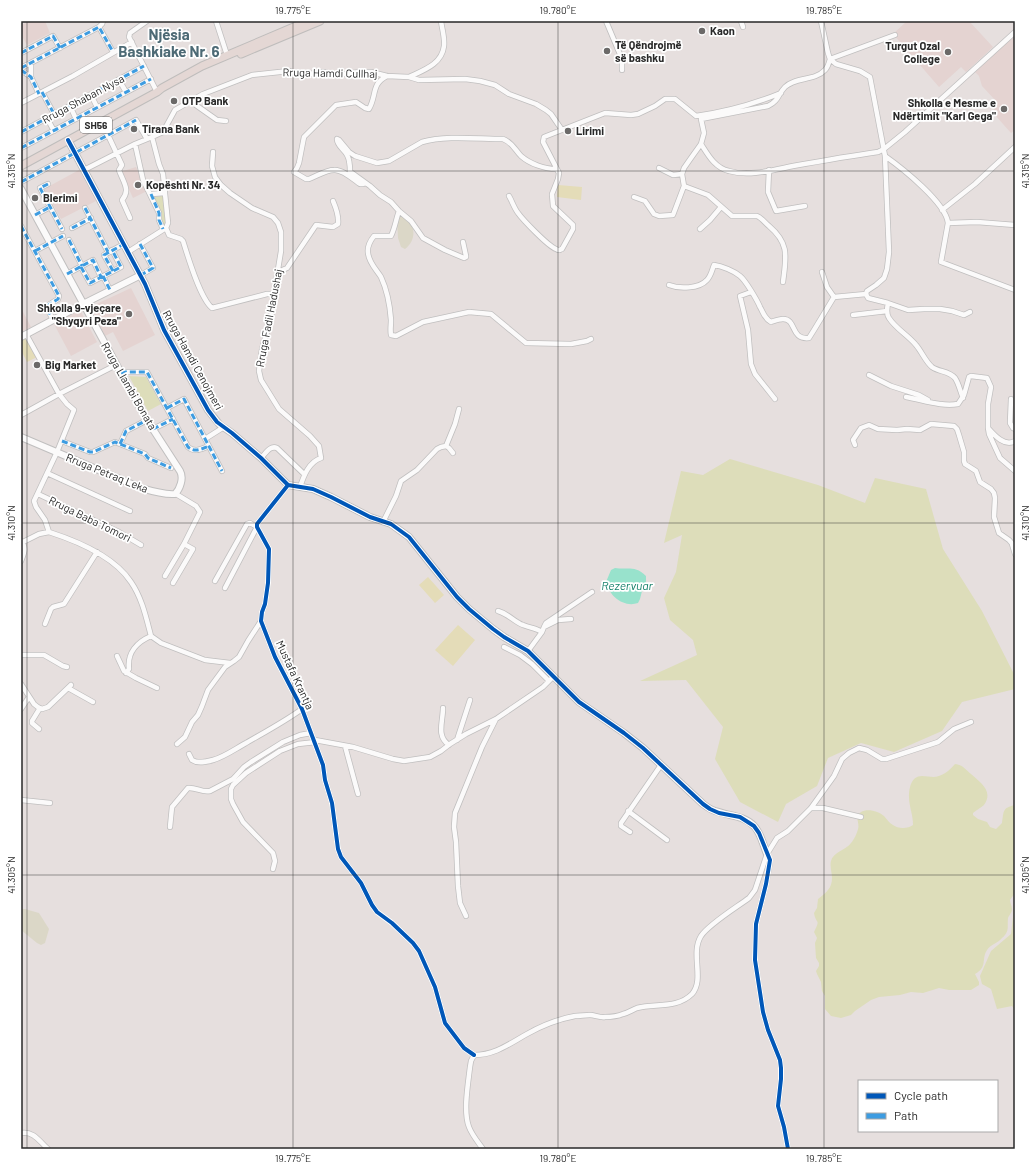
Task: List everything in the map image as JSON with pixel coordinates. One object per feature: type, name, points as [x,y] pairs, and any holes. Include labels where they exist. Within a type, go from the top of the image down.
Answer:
[{"type":"main road","name":"SH56","points":[[21,166],[202,66],[308,21]]},
{"type":"main road","name":"SH56","points":[[157,92],[164,91],[229,60],[320,21]]},
{"type":"street","points":[[54,114],[31,77],[21,69],[99,27],[103,21]]},
{"type":"street","points":[[147,21],[130,33],[129,37],[157,92]]},
{"type":"street","points":[[216,21],[227,55]]},
{"type":"street","name":"Rruga Hamdi Cullhaj","points":[[84,170],[135,144],[163,132],[175,110],[190,101],[211,90],[252,75],[289,71],[303,75],[323,72],[338,75],[371,72],[387,76],[409,77],[432,66],[441,57],[445,45],[441,21]]},
{"type":"street","points":[[606,21],[622,59],[622,70]]},
{"type":"street","points":[[741,21],[743,27]]},
{"type":"street","points":[[821,21],[830,59],[836,64],[860,71],[870,77],[886,156],[889,252],[887,269],[884,278],[876,286],[867,291],[866,294],[834,297]]},
{"type":"street","points":[[99,27],[113,52]]},
{"type":"street","points":[[701,144],[712,161],[727,171],[738,173],[769,170],[878,152],[884,149],[1015,32]]},
{"type":"street","points":[[830,59],[895,35]]},
{"type":"street","points":[[21,53],[53,36],[60,48]]},
{"type":"street","points":[[21,104],[132,42]]},
{"type":"street","points":[[634,197],[645,201],[654,214],[660,216],[672,215],[684,186],[682,174],[690,158],[701,144],[704,133],[701,119],[768,106],[778,99],[785,87],[792,82],[820,74],[828,66],[830,59]]},
{"type":"street","points":[[31,63],[31,77]]},
{"type":"street","name":"Rruga Shaban Nysa","points":[[21,132],[144,66]]},
{"type":"street","points":[[365,183],[360,184],[335,169],[329,170],[309,179],[306,179],[294,172],[299,163],[303,139],[306,135],[336,105],[356,102],[369,109],[373,102],[377,83],[387,76]]},
{"type":"street","points":[[409,77],[419,80],[465,79],[496,85],[509,94],[536,104],[546,110],[551,114],[562,130]]},
{"type":"street","points":[[21,148],[151,79]]},
{"type":"street","points":[[119,80],[126,92]]},
{"type":"street","points":[[509,196],[517,212],[530,226],[549,244],[556,249],[562,250],[573,229],[573,225],[553,206],[552,194],[558,179],[558,173],[543,142],[544,137],[605,113],[631,115],[638,114],[655,106],[664,99],[675,99],[696,116],[723,111],[781,94]]},
{"type":"street","points":[[91,95],[98,107]]},
{"type":"street","points":[[190,101],[217,120],[226,121]]},
{"type":"street","points":[[70,106],[76,119]]},
{"type":"street","points":[[47,118],[54,131]]},
{"type":"street","points":[[21,182],[136,120],[147,139]]},
{"type":"street","points":[[108,135],[122,165],[119,170],[127,190],[126,195],[122,200],[130,218]]},
{"type":"street","points":[[128,252],[165,228],[168,223],[163,174],[152,137]]},
{"type":"street","points":[[463,242],[466,256],[464,258],[423,238],[411,220],[399,211],[391,202],[380,196],[350,172],[347,154],[337,143],[337,139],[349,152],[355,156],[377,163],[390,161],[427,140],[503,139],[508,141],[521,156],[528,161],[544,167],[556,169]]},
{"type":"street","name":"Rruga Hamdi Cenojmeri","points":[[68,140],[141,275],[164,330],[208,410],[217,422],[261,458],[288,485]]},
{"type":"street","points":[[135,144],[143,180],[159,213],[159,220],[169,235],[183,241],[194,273],[209,305],[212,308],[268,294],[274,294]]},
{"type":"street","points":[[942,210],[975,184],[1015,147]]},
{"type":"street","name":"Rruga Fadil Hadushaj","points":[[213,152],[212,166],[215,177],[221,185],[252,208],[273,217],[278,223],[281,232],[281,251],[271,318],[262,349],[258,371],[261,380],[279,409],[310,436],[318,446],[320,458],[315,460],[304,474],[300,487]]},
{"type":"street","points":[[886,156],[912,176],[942,210],[946,217],[948,223],[941,262],[1015,290]]},
{"type":"street","points":[[659,168],[673,175],[677,176],[682,174]]},
{"type":"street","points":[[769,170],[768,192],[776,210],[805,206]]},
{"type":"street","points":[[48,184],[40,188],[62,229]]},
{"type":"street","points":[[684,186],[708,195],[732,216],[761,217],[776,233],[784,245],[786,256],[783,282]]},
{"type":"street","name":"Rruga Llambi Bonata","points":[[21,190],[120,373],[147,420],[182,475],[182,479],[176,494]]},
{"type":"street","points":[[151,194],[165,193]]},
{"type":"street","points":[[278,272],[287,268],[316,225],[333,227],[338,224],[339,219],[337,210],[332,201]]},
{"type":"street","points":[[35,215],[50,206]]},
{"type":"street","points":[[700,229],[721,207]]},
{"type":"street","points":[[69,240],[90,283],[121,267],[85,208]]},
{"type":"street","points":[[399,211],[394,231],[391,236],[374,236],[370,241],[367,251],[368,259],[380,277],[387,294],[391,321],[391,336],[396,336],[423,322],[469,312],[491,314],[526,343],[571,344],[591,339]]},
{"type":"street","points":[[72,228],[91,218]]},
{"type":"street","points":[[948,223],[977,222],[1015,225]]},
{"type":"street","points":[[21,226],[59,297],[47,306],[53,320]]},
{"type":"street","points":[[34,251],[63,236]]},
{"type":"street","points":[[113,271],[104,255],[124,244]]},
{"type":"street","points":[[48,532],[45,520],[34,504],[34,501],[62,441],[74,410],[58,394],[24,335],[153,268],[140,244]]},
{"type":"street","points":[[67,274],[93,260],[110,290]]},
{"type":"street","points":[[669,285],[677,288],[698,286],[707,280],[714,265],[717,265],[741,277],[752,292],[764,318],[770,322],[783,319],[787,320],[790,322],[798,336],[803,339],[809,338],[812,334],[834,297]]},
{"type":"street","points":[[822,272],[826,287],[834,297]]},
{"type":"street","points":[[752,292],[740,296],[748,330],[751,364],[754,374],[775,399]]},
{"type":"street","points":[[866,294],[868,298],[908,310],[940,309],[964,315],[970,312]]},
{"type":"street","points":[[888,303],[887,311],[889,318],[902,333],[916,345],[933,368],[954,377],[960,387],[960,392],[963,398]]},
{"type":"street","points":[[853,315],[887,311]]},
{"type":"street","points":[[21,415],[58,394],[116,365]]},
{"type":"street","points":[[120,373],[147,372],[188,447],[192,450],[196,450],[209,446]]},
{"type":"street","points":[[869,375],[891,386],[919,395],[929,401]]},
{"type":"street","points":[[906,397],[952,406],[958,404],[963,398],[969,377],[987,378],[991,387],[988,404],[989,434],[1000,458],[1015,471]]},
{"type":"street","points":[[1011,399],[1010,423],[1012,428],[1015,429]]},
{"type":"street","points":[[167,408],[184,400],[222,471]]},
{"type":"street","points":[[446,446],[456,424],[459,410]]},
{"type":"street","points":[[153,429],[173,419]]},
{"type":"street","points":[[120,444],[126,431],[147,420]]},
{"type":"street","points":[[855,446],[854,440],[861,428],[869,425],[878,429],[892,430],[920,430],[931,424],[954,426],[957,429],[964,452],[965,464],[976,471],[980,482],[991,489],[994,493],[994,517],[999,532],[1010,540],[1014,546],[1015,554]]},
{"type":"street","points":[[205,440],[224,427]]},
{"type":"street","points":[[988,428],[997,437],[1007,443],[1015,441]]},
{"type":"street","name":"Rruga Petraq Leka","points":[[21,437],[141,488],[163,494],[176,494]]},
{"type":"street","points":[[62,441],[90,452],[115,442],[145,454],[148,458],[171,468]]},
{"type":"street","points":[[446,446],[453,454]]},
{"type":"street","points":[[383,522],[396,496],[401,481],[417,470],[437,450],[446,446]]},
{"type":"street","points":[[261,458],[271,448],[275,447],[304,474]]},
{"type":"street","points":[[47,473],[130,511]]},
{"type":"street","points":[[225,588],[257,527],[258,522],[288,485],[313,489],[370,517],[391,524],[409,537],[457,597],[482,620],[504,637],[528,651],[542,664],[551,679]]},
{"type":"street","name":"Rruga Baba Tomori","points":[[38,494],[119,532],[141,545]]},
{"type":"street","points":[[165,576],[184,544],[199,514],[199,510],[196,506],[176,494]]},
{"type":"street","points":[[177,744],[185,737],[200,710],[208,690],[225,667],[239,657],[261,620],[268,583],[268,549],[257,527],[250,523],[246,524],[215,581]]},
{"type":"street","points":[[21,561],[25,550],[22,542],[48,532],[70,539],[97,552],[119,568],[132,583],[143,605],[151,636],[161,643],[206,660],[230,663]]},
{"type":"street","points":[[173,583],[193,549],[184,544]]},
{"type":"street","points":[[45,624],[51,609],[64,604],[97,552]]},
{"type":"street","points":[[528,651],[542,632],[546,623],[592,592]]},
{"type":"street","points":[[498,611],[505,613],[522,625],[542,632]]},
{"type":"street","points":[[544,627],[558,620],[571,619]]},
{"type":"street","name":"Mustafa Krantja","points":[[261,620],[276,657],[302,709],[324,765],[325,780],[332,803],[340,857],[361,883],[377,912],[392,923],[413,943],[419,951],[435,987],[446,1023],[464,1048],[474,1055]]},
{"type":"street","points":[[126,672],[129,669],[128,661],[136,646],[143,639],[151,636]]},
{"type":"street","points":[[504,647],[520,655],[578,702],[624,733],[643,748],[703,804],[710,809],[740,817],[754,826],[759,833],[770,860],[766,884],[756,924],[755,960],[763,1012],[768,1030],[780,1060],[781,1079],[778,1106],[788,1149]]},
{"type":"street","points":[[21,655],[44,655],[67,667]]},
{"type":"street","points":[[117,656],[124,671],[157,688]]},
{"type":"street","points":[[273,869],[275,861],[273,853],[243,822],[231,799],[231,789],[233,785],[246,773],[280,751],[298,744],[315,741],[359,749],[404,761],[430,758],[457,740],[496,719],[543,687],[551,679]]},
{"type":"street","points":[[21,684],[34,704],[40,708],[45,709],[48,707],[70,686],[92,702]]},
{"type":"street","points":[[21,710],[29,697]]},
{"type":"street","points":[[457,740],[470,700]]},
{"type":"street","points":[[39,729],[32,723],[32,721],[40,708]]},
{"type":"street","points":[[443,708],[441,735],[445,742],[449,745]]},
{"type":"street","points":[[189,754],[192,760],[196,762],[214,760],[288,719],[302,709]]},
{"type":"street","points":[[466,916],[460,902],[458,886],[454,819],[455,813],[482,746],[496,719]]},
{"type":"street","points":[[483,1149],[469,1127],[466,1107],[470,1067],[474,1055],[481,1055],[499,1050],[535,1029],[567,1018],[591,1015],[603,1018],[614,1016],[624,1014],[637,1008],[670,1004],[685,999],[691,995],[697,984],[697,949],[701,936],[709,927],[749,898],[755,890],[767,854],[777,838],[788,831],[811,808],[834,776],[842,760],[848,753],[859,748],[864,749],[882,759],[886,759],[938,742],[954,729],[971,722]]},
{"type":"street","points":[[170,826],[172,807],[188,788],[190,787],[210,792],[233,779],[244,767],[283,742],[300,735],[311,733]]},
{"type":"street","points":[[345,746],[358,794]]},
{"type":"street","points":[[630,832],[621,826],[621,823],[661,765]]},
{"type":"street","points":[[21,800],[50,803]]},
{"type":"street","points":[[811,808],[823,808],[861,818]]},
{"type":"street","points":[[628,811],[667,840]]},
{"type":"street","points":[[21,1133],[30,1133],[48,1149]]},
{"type":"shaded area","points":[[30,21],[45,21],[50,33],[27,45],[23,38],[21,25]]},
{"type":"shaded area","name":"Turgut Ozal College","points":[[907,21],[969,21],[993,47],[966,72],[961,67],[939,87],[893,34]]},
{"type":"shaded area","points":[[1015,34],[1015,130],[1011,133],[995,115],[997,113],[990,105],[995,100],[982,86],[979,76],[975,72]]},
{"type":"shaded area","points":[[136,167],[147,191],[133,198],[122,174],[123,171]]},
{"type":"shaded area","points":[[79,170],[96,201],[61,219],[44,189]]},
{"type":"shaded area","points":[[558,185],[582,187],[581,200],[557,197]]},
{"type":"shaded area","points":[[163,196],[166,223],[164,225],[154,197]]},
{"type":"shaded area","points":[[400,214],[409,221],[413,229],[412,240],[405,249],[401,247],[398,238],[397,220]]},
{"type":"shaded area","name":"Shkolla 9-vjeçare \"Shyqyri Peza\"","points":[[131,288],[155,335],[123,351],[113,332],[105,336],[90,307]]},
{"type":"shaded area","points":[[21,308],[31,327],[21,332]]},
{"type":"shaded area","points":[[80,310],[97,342],[71,356],[54,324]]},
{"type":"shaded area","points":[[26,337],[37,357],[27,362],[21,350],[21,340]]},
{"type":"shaded area","points":[[129,376],[146,377],[161,404],[148,411]]},
{"type":"shaded area","points":[[730,459],[818,485],[865,503],[875,478],[926,489],[943,549],[982,611],[1015,676],[1015,689],[962,702],[942,731],[894,752],[861,743],[828,758],[817,786],[786,804],[778,822],[740,802],[715,759],[723,727],[686,680],[640,681],[697,655],[693,640],[670,620],[664,598],[676,572],[682,535],[664,543],[681,471],[703,475]]},
{"type":"shaded area","points":[[428,577],[444,595],[435,603],[419,585]]},
{"type":"shaded area","points":[[458,625],[475,640],[453,666],[435,650]]},
{"type":"shaded area","points":[[955,764],[960,765],[965,769],[985,787],[987,791],[987,800],[984,805],[973,813],[973,815],[978,819],[987,822],[990,827],[996,829],[1002,823],[1004,811],[1008,807],[1015,805],[1015,893],[1010,900],[1012,910],[1008,918],[1008,929],[1000,940],[990,946],[985,953],[982,969],[975,974],[979,985],[971,990],[949,990],[939,988],[923,993],[911,992],[900,995],[879,997],[871,1000],[851,1015],[841,1018],[831,1016],[825,1009],[825,996],[816,971],[819,963],[816,958],[815,943],[817,938],[814,932],[818,923],[814,913],[817,908],[818,899],[826,893],[830,887],[832,880],[832,858],[853,840],[858,829],[858,816],[861,812],[870,810],[879,813],[890,823],[900,828],[906,828],[913,825],[909,790],[913,780],[924,776],[940,776]]},
{"type":"shaded area","points":[[1015,900],[1015,1010],[1012,1006],[997,1009],[991,989],[982,984],[980,976],[991,951],[1011,934]]},
{"type":"shaded area","points":[[21,909],[39,913],[49,929],[45,943],[41,945],[37,943],[21,930]]},
{"type":"water","name":"Rezervuar","points":[[615,568],[635,569],[646,576],[646,586],[643,587],[638,603],[628,604],[618,600],[610,592],[606,582],[611,570]]},
{"type":"marked path","points":[[21,68],[99,27],[113,52]]},
{"type":"marked path","points":[[21,53],[53,36],[60,48]]},
{"type":"marked path","points":[[21,132],[144,66]]},
{"type":"marked path","points":[[21,70],[31,77],[39,94]]},
{"type":"marked path","points":[[21,148],[151,79]]},
{"type":"marked path","points":[[42,92],[54,114]]},
{"type":"marked path","points":[[21,182],[136,120]]},
{"type":"marked path","points":[[48,184],[40,188],[62,229]]},
{"type":"marked path","points":[[151,194],[159,213],[159,220],[163,229]]},
{"type":"marked path","points":[[35,215],[50,207]]},
{"type":"marked path","points":[[85,208],[108,252]]},
{"type":"marked path","points":[[72,228],[91,218]]},
{"type":"marked path","points":[[21,226],[59,296],[58,299],[47,306],[53,320]]},
{"type":"marked path","points":[[35,251],[63,236]]},
{"type":"marked path","points":[[69,240],[82,266]]},
{"type":"marked path","points":[[113,271],[104,255],[124,244]]},
{"type":"marked path","points":[[140,244],[153,268],[141,275]]},
{"type":"marked path","points":[[81,267],[90,283],[121,267],[112,250]]},
{"type":"marked path","points":[[67,274],[93,260],[101,277]]},
{"type":"marked path","points":[[103,276],[110,290]]},
{"type":"marked path","points":[[121,373],[147,372],[188,447],[196,450],[209,446]]},
{"type":"marked path","points":[[167,408],[184,399],[222,471]]},
{"type":"marked path","points":[[153,429],[173,419]]},
{"type":"marked path","points":[[120,444],[126,431],[147,420]]},
{"type":"marked path","points":[[62,441],[90,452],[115,442],[145,454],[148,458],[171,468]]},
{"type":"cycle path","points":[[68,140],[145,284],[164,330],[208,410],[217,422],[261,458],[288,485],[313,489],[370,517],[391,524],[409,537],[457,597],[469,609],[504,637],[528,651],[579,702],[643,748],[703,804],[719,813],[740,817],[754,826],[759,833],[770,860],[766,884],[756,924],[755,960],[763,1012],[768,1030],[780,1060],[781,1079],[778,1106],[788,1149]]},
{"type":"cycle path","points":[[288,485],[257,524],[257,527],[269,549],[268,583],[261,621],[275,657],[302,709],[323,765],[325,780],[332,803],[338,849],[341,857],[361,883],[377,912],[392,923],[413,943],[419,951],[435,987],[445,1023],[464,1048],[474,1055]]},
{"type":"place","name":"Kaon","points":[[702,31]]},
{"type":"place","name":"Të Qëndrojmë së bashku","points":[[607,51]]},
{"type":"place","name":"Turgut Ozal College","points":[[948,52]]},
{"type":"place","name":"OTP Bank","points":[[174,101]]},
{"type":"place","name":"Shkolla e Mesme e Ndërtimit \"Karl Gega\"","points":[[1004,109]]},
{"type":"place","name":"Tirana Bank","points":[[134,129]]},
{"type":"place","name":"Lirimi","points":[[568,131]]},
{"type":"place","name":"Kopështi Nr. 34","points":[[138,185]]},
{"type":"place","name":"Blerimi","points":[[35,198]]},
{"type":"place","name":"Shkolla 9-vjeçare \"Shyqyri Peza\"","points":[[129,314]]},
{"type":"place","name":"Big Market","points":[[37,365]]},
{"type":"district","name":"Njësia Bashkiake Nr. 6","points":[[169,44]]}]
